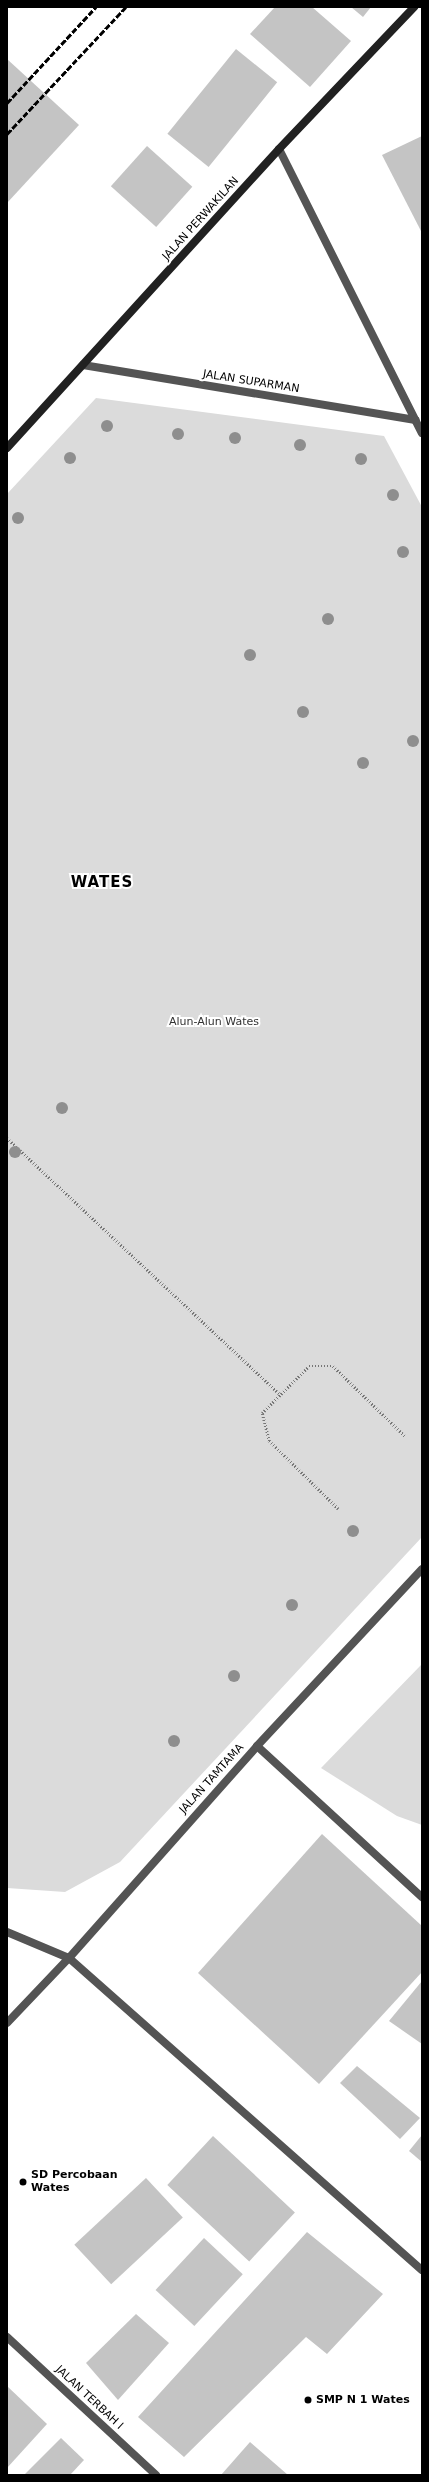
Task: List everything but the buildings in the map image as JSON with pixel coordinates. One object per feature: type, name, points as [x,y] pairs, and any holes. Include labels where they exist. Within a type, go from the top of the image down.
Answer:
[{"type":"main road","name":"JALAN PERWAKILAN","points":[[7,448],[279,149],[414,7]]},
{"type":"street","points":[[279,149],[422,434]]},
{"type":"street","name":"JALAN SUPARMAN","points":[[83,365],[415,420]]},
{"type":"street","name":"JALAN TAMTAMA","points":[[7,2023],[69,1958],[257,1746],[422,1569]]},
{"type":"street","points":[[257,1746],[422,1898]]},
{"type":"street","points":[[7,1932],[69,1958],[422,2270]]},
{"type":"street","name":"JALAN TERBAH I","points":[[7,2337],[156,2475]]},
{"type":"path","points":[[7,1138],[280,1394]]},
{"type":"path","points":[[338,1509],[265,1435],[262,1413],[309,1366],[333,1366],[405,1436]]},
{"type":"green space","name":"Alun-Alun Wates","points":[[96,398],[384,436],[422,507],[422,1537],[120,1862],[65,1892],[7,1888],[7,494]]},
{"type":"green space","points":[[422,1664],[422,1825],[397,1816],[321,1768]]},
{"type":"railway","points":[[7,103],[96,7]]},
{"type":"railway","points":[[7,134],[126,7]]},
{"type":"place","name":"SD Percobaan Wates","points":[[23,2182]]},
{"type":"place","name":"SMP N 1 Wates","points":[[308,2400]]},
{"type":"district","name":"WATES","points":[[102,883]]}]
